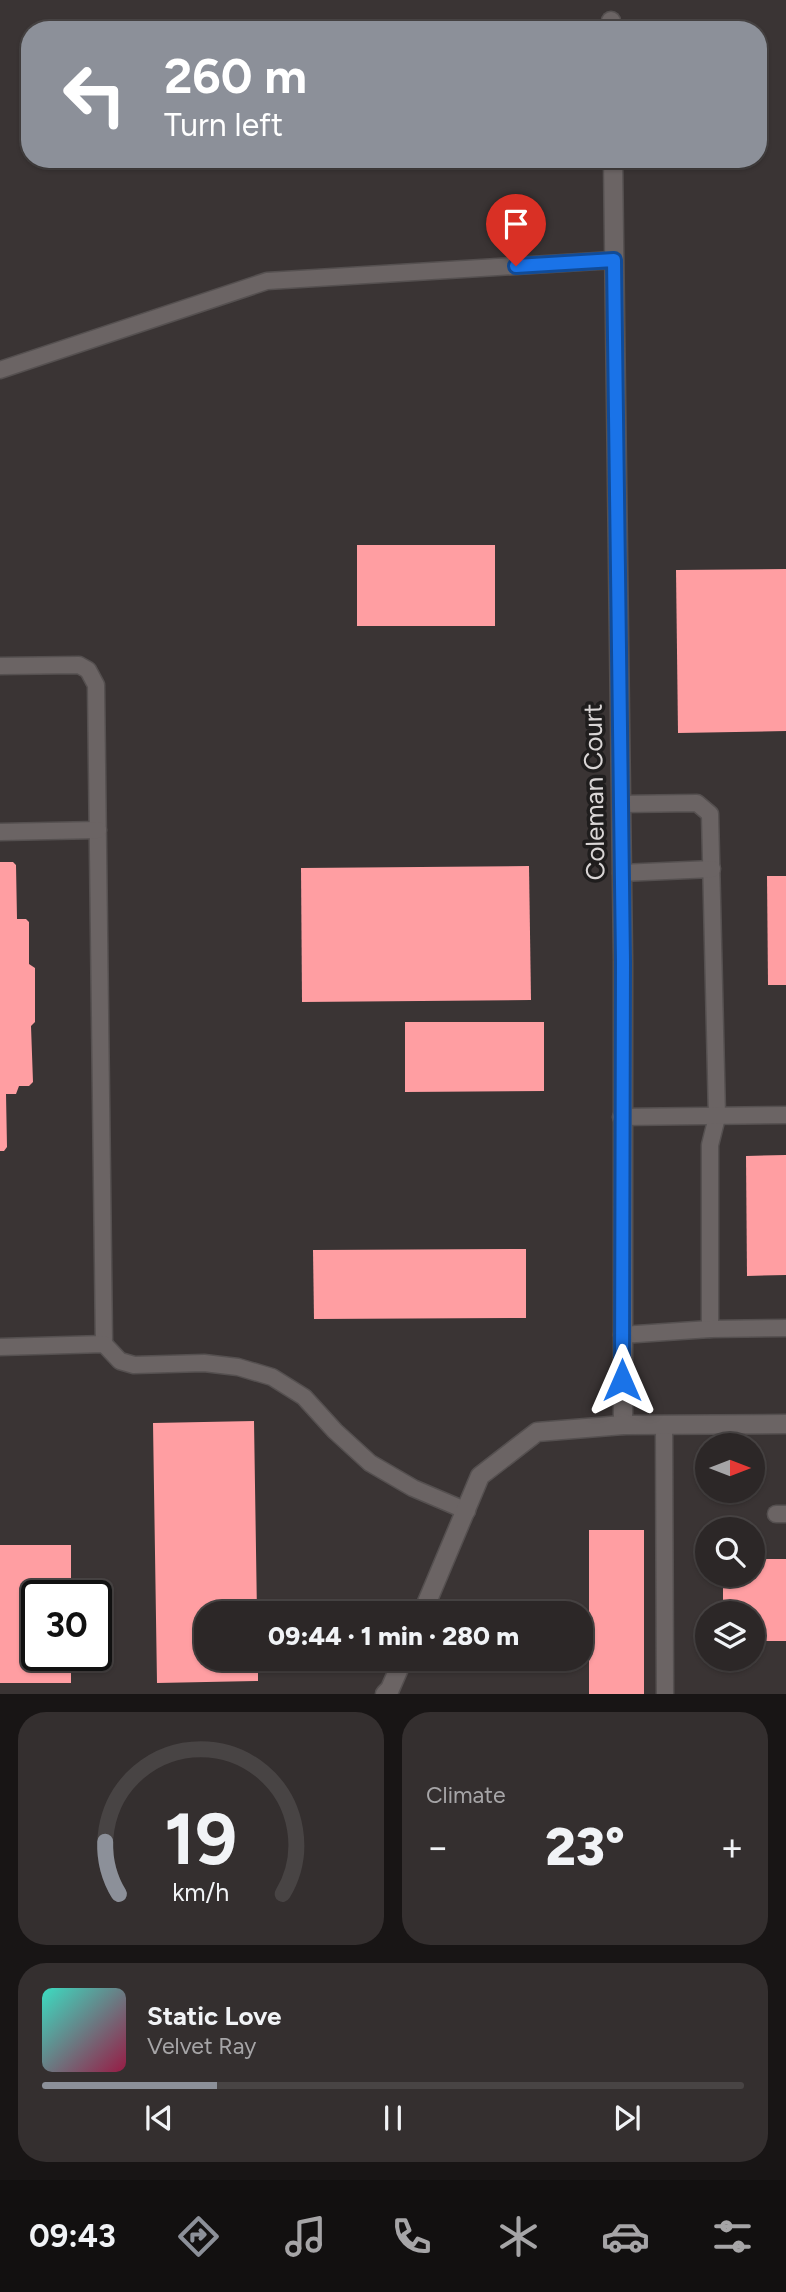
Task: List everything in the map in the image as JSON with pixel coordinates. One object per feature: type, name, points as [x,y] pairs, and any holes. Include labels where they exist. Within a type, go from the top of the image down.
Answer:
[{"type":"street","name":"Coleman Court","points":[[613,168],[621,804],[623,1425]]},
{"type":"street","points":[[428,1601],[480,1476],[537,1432],[623,1425],[786,1424]]},
{"type":"street","points":[[385,1693],[390,1689],[398,1671]]},
{"type":"lane","points":[[0,370],[267,281],[614,260]]},
{"type":"lane","points":[[0,666],[79,665],[88,670],[96,685],[104,1344],[120,1361],[134,1365],[204,1363],[237,1367],[272,1377],[304,1397],[335,1431],[370,1463],[412,1488],[467,1511]]},
{"type":"lane","points":[[621,804],[697,803],[710,814],[717,1117],[710,1145],[710,1329]]},
{"type":"lane","points":[[0,832],[98,830]]},
{"type":"lane","points":[[621,873],[712,869]]},
{"type":"lane","points":[[621,1117],[786,1115]]},
{"type":"lane","points":[[622,1335],[710,1329],[786,1328]]},
{"type":"lane","points":[[0,1347],[104,1344]]},
{"type":"lane","points":[[664,1425],[665,1693]]},
{"type":"building","points":[[357,545],[495,545],[495,626],[357,626]]},
{"type":"building","points":[[786,569],[786,731],[678,733],[676,570]]},
{"type":"building","points":[[0,862],[13,862],[16,865],[17,919],[26,919],[29,922],[29,964],[35,968],[35,1022],[31,1026],[33,1082],[29,1086],[19,1086],[16,1094],[6,1094],[7,1147],[4,1151],[0,1151]]},
{"type":"building","points":[[529,866],[531,1000],[302,1002],[301,868]]},
{"type":"building","points":[[767,876],[786,876],[786,985],[768,985]]},
{"type":"building","points":[[405,1022],[544,1022],[544,1091],[405,1092]]},
{"type":"building","points":[[786,1155],[786,1275],[747,1276],[746,1156]]},
{"type":"building","points":[[526,1249],[526,1318],[314,1319],[313,1250]]},
{"type":"building","points":[[254,1421],[257,1601],[194,1601],[194,1671],[258,1671],[258,1681],[157,1683],[153,1423]]},
{"type":"building","points":[[589,1530],[644,1530],[644,1694],[589,1694],[589,1671],[593,1671],[593,1601],[589,1601]]},
{"type":"building","points":[[0,1545],[71,1545],[71,1580],[21,1580],[21,1671],[71,1671],[71,1683],[0,1683]]},
{"type":"building","points":[[765,1559],[786,1559],[786,1641],[765,1641],[765,1601],[723,1601],[723,1587],[765,1587]]},
{"type":"route","points":[[516,266],[614,260],[623,961],[622,1380]]}]
